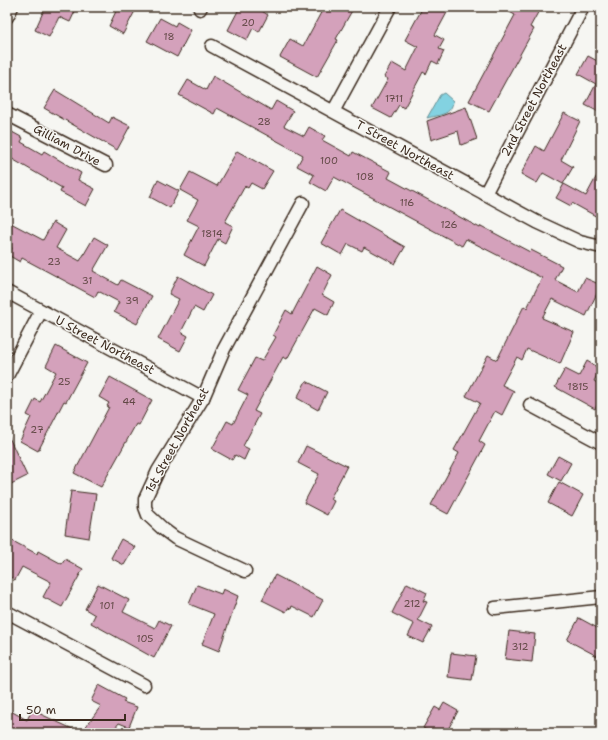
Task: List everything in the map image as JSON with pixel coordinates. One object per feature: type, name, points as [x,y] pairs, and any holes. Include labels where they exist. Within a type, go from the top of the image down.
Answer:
[{"type":"street","points":[[7,17],[12,7]]},
{"type":"street","points":[[334,110],[390,7]]},
{"type":"street","name":"2nd Street Northeast","points":[[485,194],[583,7]]},
{"type":"street","name":"T Street Northeast","points":[[212,46],[334,110],[485,194],[558,232],[580,242],[601,247]]},
{"type":"street","name":"Gilliam Drive","points":[[7,114],[106,165]]},
{"type":"street","name":"1st Street Northeast","points":[[245,571],[175,538],[154,522],[148,515],[145,507],[147,491],[203,398],[224,349],[303,203]]},
{"type":"street","name":"U Street Northeast","points":[[7,292],[203,398]]},
{"type":"street","points":[[7,376],[41,311]]},
{"type":"street","points":[[530,405],[601,443]]},
{"type":"street","points":[[495,608],[601,597]]},
{"type":"street","points":[[7,612],[144,685]]},
{"type":"water","points":[[444,93],[453,101],[450,109],[444,114],[427,118],[440,95]]},
{"type":"building","points":[[38,7],[77,7],[70,22],[59,17],[49,37],[35,30],[44,10]]},
{"type":"building","points":[[118,7],[137,7],[123,34],[109,26]]},
{"type":"building","points":[[240,7],[264,7],[262,11],[268,15],[259,32],[253,28],[247,40],[228,30]]},
{"type":"building","points":[[324,7],[354,7],[336,39],[338,40],[317,77],[280,57],[290,39],[303,46]]},
{"type":"building","points":[[423,7],[450,7],[435,35],[444,40],[439,49],[444,51],[438,64],[432,61],[426,74],[423,72],[404,108],[399,105],[391,118],[372,108],[388,79],[384,77],[392,63],[406,71],[418,47],[405,40]]},
{"type":"building","points":[[500,7],[541,7],[530,27],[534,29],[489,111],[469,101],[515,15]]},
{"type":"building","points":[[160,18],[175,26],[177,22],[191,30],[177,57],[147,41]]},
{"type":"building","points":[[588,56],[601,63],[601,113],[585,105],[596,84],[578,74]]},
{"type":"building","points":[[213,76],[271,110],[276,101],[293,111],[284,126],[304,136],[309,127],[325,136],[322,140],[351,156],[353,152],[391,172],[388,178],[480,228],[481,226],[530,252],[531,250],[562,266],[555,280],[578,292],[585,278],[601,285],[586,316],[552,299],[542,318],[574,332],[560,364],[527,349],[522,360],[517,357],[502,385],[514,391],[502,415],[495,411],[479,441],[485,445],[448,514],[431,505],[459,453],[454,450],[480,403],[466,396],[488,355],[497,360],[524,306],[527,308],[542,278],[466,239],[462,246],[334,177],[326,191],[310,182],[314,175],[297,166],[303,155],[217,108],[214,114],[179,95],[188,80],[206,90]]},
{"type":"building","points":[[55,90],[109,123],[112,117],[130,126],[117,150],[44,108]]},
{"type":"building","points":[[466,107],[477,139],[461,145],[458,131],[431,140],[427,121]]},
{"type":"building","points":[[564,113],[580,121],[561,160],[573,167],[563,184],[543,173],[537,183],[521,174],[536,146],[544,151]]},
{"type":"building","points":[[12,132],[23,138],[21,142],[42,154],[44,151],[81,173],[78,180],[95,189],[86,206],[60,192],[62,188],[7,156],[7,141]]},
{"type":"building","points":[[237,151],[273,171],[262,189],[251,183],[248,188],[245,186],[225,222],[233,226],[225,243],[218,239],[204,266],[184,255],[199,226],[187,220],[198,200],[180,190],[190,172],[217,186]]},
{"type":"building","points":[[601,168],[601,219],[572,203],[571,206],[556,198],[564,184],[586,196]]},
{"type":"building","points":[[158,180],[179,191],[170,208],[150,197]]},
{"type":"building","points":[[340,210],[405,247],[395,264],[364,247],[362,251],[348,244],[342,255],[321,243]]},
{"type":"building","points":[[7,221],[43,240],[53,222],[66,230],[56,248],[80,261],[94,237],[108,245],[93,271],[118,285],[121,280],[152,296],[137,324],[114,312],[119,302],[98,291],[95,297],[22,258],[20,262],[8,255],[12,248],[7,245]]},
{"type":"building","points":[[317,266],[332,275],[322,295],[334,302],[328,315],[315,308],[287,359],[283,357],[254,411],[260,414],[243,446],[249,449],[244,460],[235,455],[232,460],[212,449],[227,421],[233,424],[248,395],[238,390],[255,358],[262,361],[276,337],[273,335],[286,310],[292,314]]},
{"type":"building","points":[[178,276],[212,295],[203,312],[194,307],[181,332],[188,336],[180,351],[158,339],[179,299],[169,294]]},
{"type":"building","points":[[56,346],[87,363],[66,402],[64,401],[38,451],[20,441],[31,417],[27,415],[35,399],[40,402],[56,372],[46,366]]},
{"type":"building","points":[[587,361],[600,369],[594,381],[601,385],[601,398],[595,409],[555,387],[565,369],[579,376]]},
{"type":"building","points":[[110,377],[152,400],[139,425],[136,424],[101,487],[74,473],[109,407],[107,406],[109,403],[99,397]]},
{"type":"building","points":[[306,381],[327,392],[318,410],[297,398]]},
{"type":"building","points":[[7,433],[27,476],[7,486]]},
{"type":"building","points":[[306,446],[347,466],[330,499],[334,501],[327,515],[304,503],[319,474],[298,463]]},
{"type":"building","points":[[558,456],[571,463],[561,481],[548,474]]},
{"type":"building","points":[[559,482],[583,495],[572,516],[548,503]]},
{"type":"building","points":[[71,491],[96,494],[89,538],[65,534]]},
{"type":"building","points":[[7,538],[37,554],[38,551],[62,564],[65,559],[83,569],[62,607],[43,597],[51,582],[22,567],[15,580],[7,575]]},
{"type":"building","points":[[121,539],[135,547],[124,565],[111,558]]},
{"type":"building","points":[[275,575],[323,600],[314,617],[292,606],[291,609],[288,608],[286,612],[262,600]]},
{"type":"building","points":[[407,583],[427,593],[423,601],[427,602],[418,620],[432,627],[423,643],[408,636],[414,624],[392,613]]},
{"type":"building","points":[[98,584],[129,600],[123,612],[155,628],[159,620],[171,626],[154,658],[91,623],[95,615],[85,609]]},
{"type":"building","points":[[197,585],[221,594],[223,589],[238,596],[219,651],[202,644],[214,614],[189,604]]},
{"type":"building","points":[[579,618],[601,630],[601,648],[597,656],[567,640]]},
{"type":"building","points":[[509,631],[535,634],[532,662],[505,659]]},
{"type":"building","points":[[451,653],[476,656],[472,680],[448,677]]},
{"type":"building","points":[[99,685],[125,699],[123,702],[137,707],[129,727],[119,723],[111,733],[81,733],[101,706],[91,701]]},
{"type":"building","points":[[444,703],[458,711],[446,733],[432,733],[423,728],[435,707],[440,710]]},
{"type":"building","points":[[7,709],[27,720],[32,710],[81,733],[7,733]]}]
